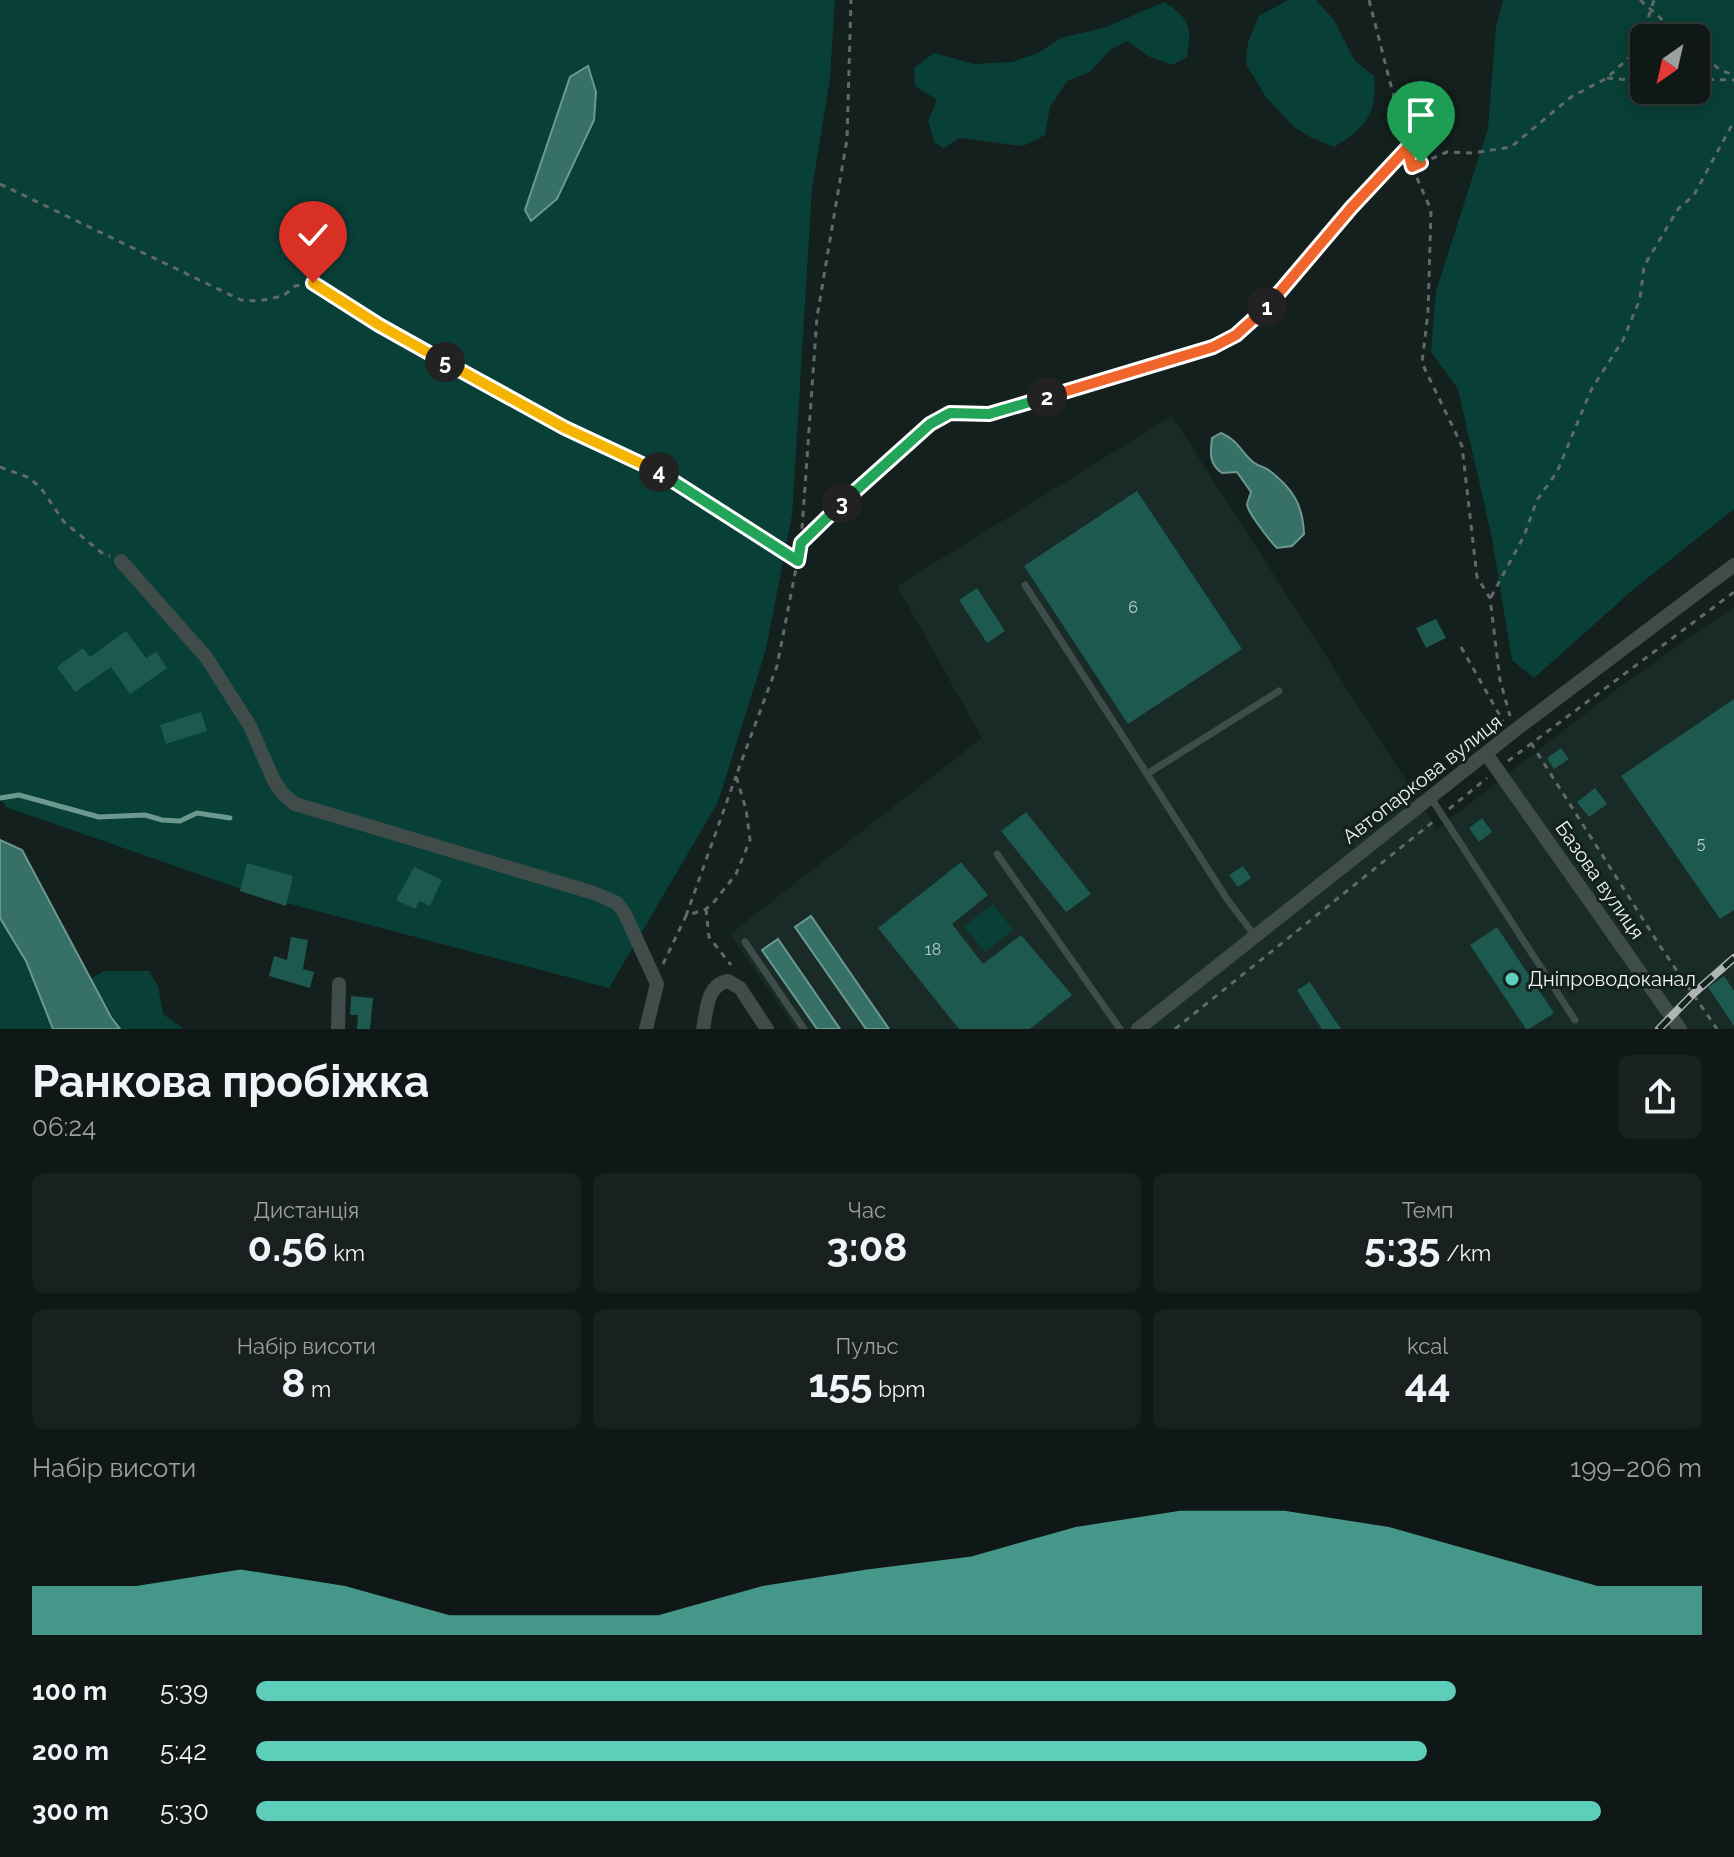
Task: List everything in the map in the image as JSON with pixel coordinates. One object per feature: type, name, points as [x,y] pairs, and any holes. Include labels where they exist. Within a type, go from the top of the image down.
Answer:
[{"type":"street","points":[[121,561],[206,657],[250,726],[274,781],[295,804],[594,893],[617,903],[657,984],[646,1029]]},
{"type":"street","name":"Автопаркова вулиця","points":[[1138,1029],[1512,733],[1734,565]]},
{"type":"street","name":"Базова вулиця","points":[[1487,755],[1680,1029]]},
{"type":"street","points":[[703,1029],[709,998],[715,987],[728,981],[735,983],[767,1029]]},
{"type":"street","points":[[338,1029],[339,984]]},
{"type":"lane","points":[[1025,585],[1227,899],[1255,936]]},
{"type":"lane","points":[[1147,774],[1279,691]]},
{"type":"lane","points":[[1431,798],[1575,1020]]},
{"type":"lane","points":[[997,854],[1120,1029]]},
{"type":"lane","points":[[745,942],[804,1029]]},
{"type":"path","points":[[657,984],[686,916],[777,666],[798,561],[817,317],[847,139],[851,0]]},
{"type":"path","points":[[1369,0],[1412,167],[1431,210],[1428,312],[1422,363],[1462,446],[1477,577],[1490,598],[1500,680],[1512,733]]},
{"type":"path","points":[[1640,0],[1667,24]]},
{"type":"path","points":[[1412,167],[1447,152],[1473,153],[1511,147],[1571,97],[1607,78],[1638,49],[1654,0]]},
{"type":"path","points":[[1710,61],[1734,78]]},
{"type":"path","points":[[1607,78],[1630,80]]},
{"type":"path","points":[[1710,79],[1734,78]]},
{"type":"path","points":[[1490,598],[1524,536],[1537,500],[1557,472],[1591,390],[1623,340],[1640,299],[1644,266],[1678,209],[1694,195],[1734,121]]},
{"type":"path","points":[[801,543],[845,499],[930,424],[950,413],[989,414],[1213,347],[1236,335],[1261,315],[1292,275],[1407,148]]},
{"type":"path","points":[[0,184],[241,300],[259,301],[283,296],[295,286],[313,283],[379,325],[565,428],[671,477],[798,561]]},
{"type":"path","points":[[0,467],[30,478],[64,522],[102,553],[121,561]]},
{"type":"path","points":[[1461,647],[1512,733]]},
{"type":"path","points":[[1531,743],[1660,946],[1717,1029]]},
{"type":"path","points":[[686,916],[706,909],[736,874],[750,840],[746,809],[736,776]]},
{"type":"path","points":[[706,909],[709,937],[732,966],[735,983]]},
{"type":"shaded area","points":[[0,0],[835,0],[830,78],[812,189],[792,515],[766,649],[718,802],[609,988],[264,897],[6,807],[0,796]],"holes":[[[570,78],[594,120],[557,199],[525,210]]]},
{"type":"shaded area","points":[[1288,0],[1316,0],[1334,20],[1355,61],[1374,76],[1374,100],[1367,119],[1334,147],[1293,126],[1266,97],[1246,64],[1248,42],[1259,16]]},
{"type":"shaded area","points":[[1503,0],[1734,0],[1734,509],[1635,588],[1534,678],[1512,660],[1492,538],[1458,389],[1431,352],[1436,291],[1488,129],[1496,27]]},
{"type":"shaded area","points":[[1164,2],[1179,13],[1187,24],[1187,57],[1172,65],[1148,56],[1127,41],[1110,50],[1090,72],[1067,81],[1050,107],[1045,135],[1023,146],[959,138],[944,148],[935,143],[928,121],[937,100],[915,86],[914,68],[934,53],[974,64],[1012,62],[1038,53],[1061,38],[1106,27]]},
{"type":"shaded area","points":[[588,66],[596,92],[594,120],[557,199],[531,221],[525,210],[570,77]]},
{"type":"shaded area","points":[[1172,416],[1437,829],[1626,682],[1734,607],[1734,1029],[796,1029],[730,934],[982,738],[897,586]]},
{"type":"shaded area","points":[[1221,433],[1291,491],[1302,514],[1304,534],[1292,546],[1277,548],[1251,513],[1247,504],[1251,492],[1237,472],[1222,473],[1215,466],[1211,453],[1212,438]]},
{"type":"shaded area","points":[[0,840],[22,850],[120,1029],[53,1029],[26,961],[0,918]]},
{"type":"shaded area","points":[[993,904],[1013,930],[985,952],[964,926]]},
{"type":"shaded area","points":[[811,916],[889,1029],[866,1029],[795,927]]},
{"type":"shaded area","points":[[0,918],[26,961],[53,1029],[0,1029]]},
{"type":"shaded area","points":[[778,939],[840,1029],[817,1029],[762,950]]},
{"type":"shaded area","points":[[104,971],[149,971],[158,986],[163,1014],[184,1029],[120,1029],[91,979]]},
{"type":"building","points":[[1137,491],[1242,649],[1128,724],[1024,566]]},
{"type":"building","points":[[977,588],[1005,631],[987,643],[959,600]]},
{"type":"building","points":[[1436,619],[1446,638],[1426,648],[1416,628]]},
{"type":"building","points":[[126,631],[146,658],[156,652],[167,668],[130,694],[111,667],[75,692],[57,667],[83,648],[90,657]]},
{"type":"building","points":[[1734,699],[1734,910],[1720,919],[1621,776]]},
{"type":"building","points":[[201,712],[207,731],[166,744],[160,725]]},
{"type":"building","points":[[1561,748],[1569,759],[1554,769],[1547,758]]},
{"type":"building","points":[[1595,788],[1607,804],[1589,817],[1577,802]]},
{"type":"building","points":[[1026,812],[1091,894],[1066,912],[1001,831]]},
{"type":"building","points":[[1482,818],[1492,832],[1479,842],[1469,828]]},
{"type":"building","points":[[961,862],[988,895],[952,924],[983,964],[1021,935],[1072,995],[1030,1029],[959,1029],[878,928]]},
{"type":"building","points":[[247,863],[293,876],[286,906],[240,891]]},
{"type":"building","points":[[1243,866],[1251,878],[1238,887],[1229,875]]},
{"type":"building","points":[[414,867],[442,880],[430,906],[419,901],[415,909],[396,900]]},
{"type":"building","name":"Дніпроводоканал","points":[[1497,927],[1554,1013],[1529,1029],[1526,1029],[1470,945]]},
{"type":"building","points":[[291,937],[308,940],[303,969],[314,972],[310,988],[269,976],[274,956],[287,960]]},
{"type":"building","points":[[1724,976],[1734,991],[1734,1026],[1708,987]]},
{"type":"building","points":[[1310,982],[1341,1029],[1322,1029],[1316,1020],[1297,990]]},
{"type":"building","points":[[351,996],[373,998],[370,1029],[357,1029],[358,1015],[350,1015]]},
{"type":"waterway","points":[[0,798],[19,795],[99,817],[145,815],[180,821],[197,813],[230,818]]},
{"type":"railway","points":[[1659,1029],[1734,958]]},
{"type":"place","name":"Дніпроводоканал","points":[[1512,979]]},
{"type":"route","points":[[313,283],[379,325],[565,428],[671,477],[798,561],[801,543],[845,499],[930,424],[950,413],[989,414],[1213,347],[1236,335],[1261,315],[1292,275],[1407,148],[1412,167],[1421,163]]}]
